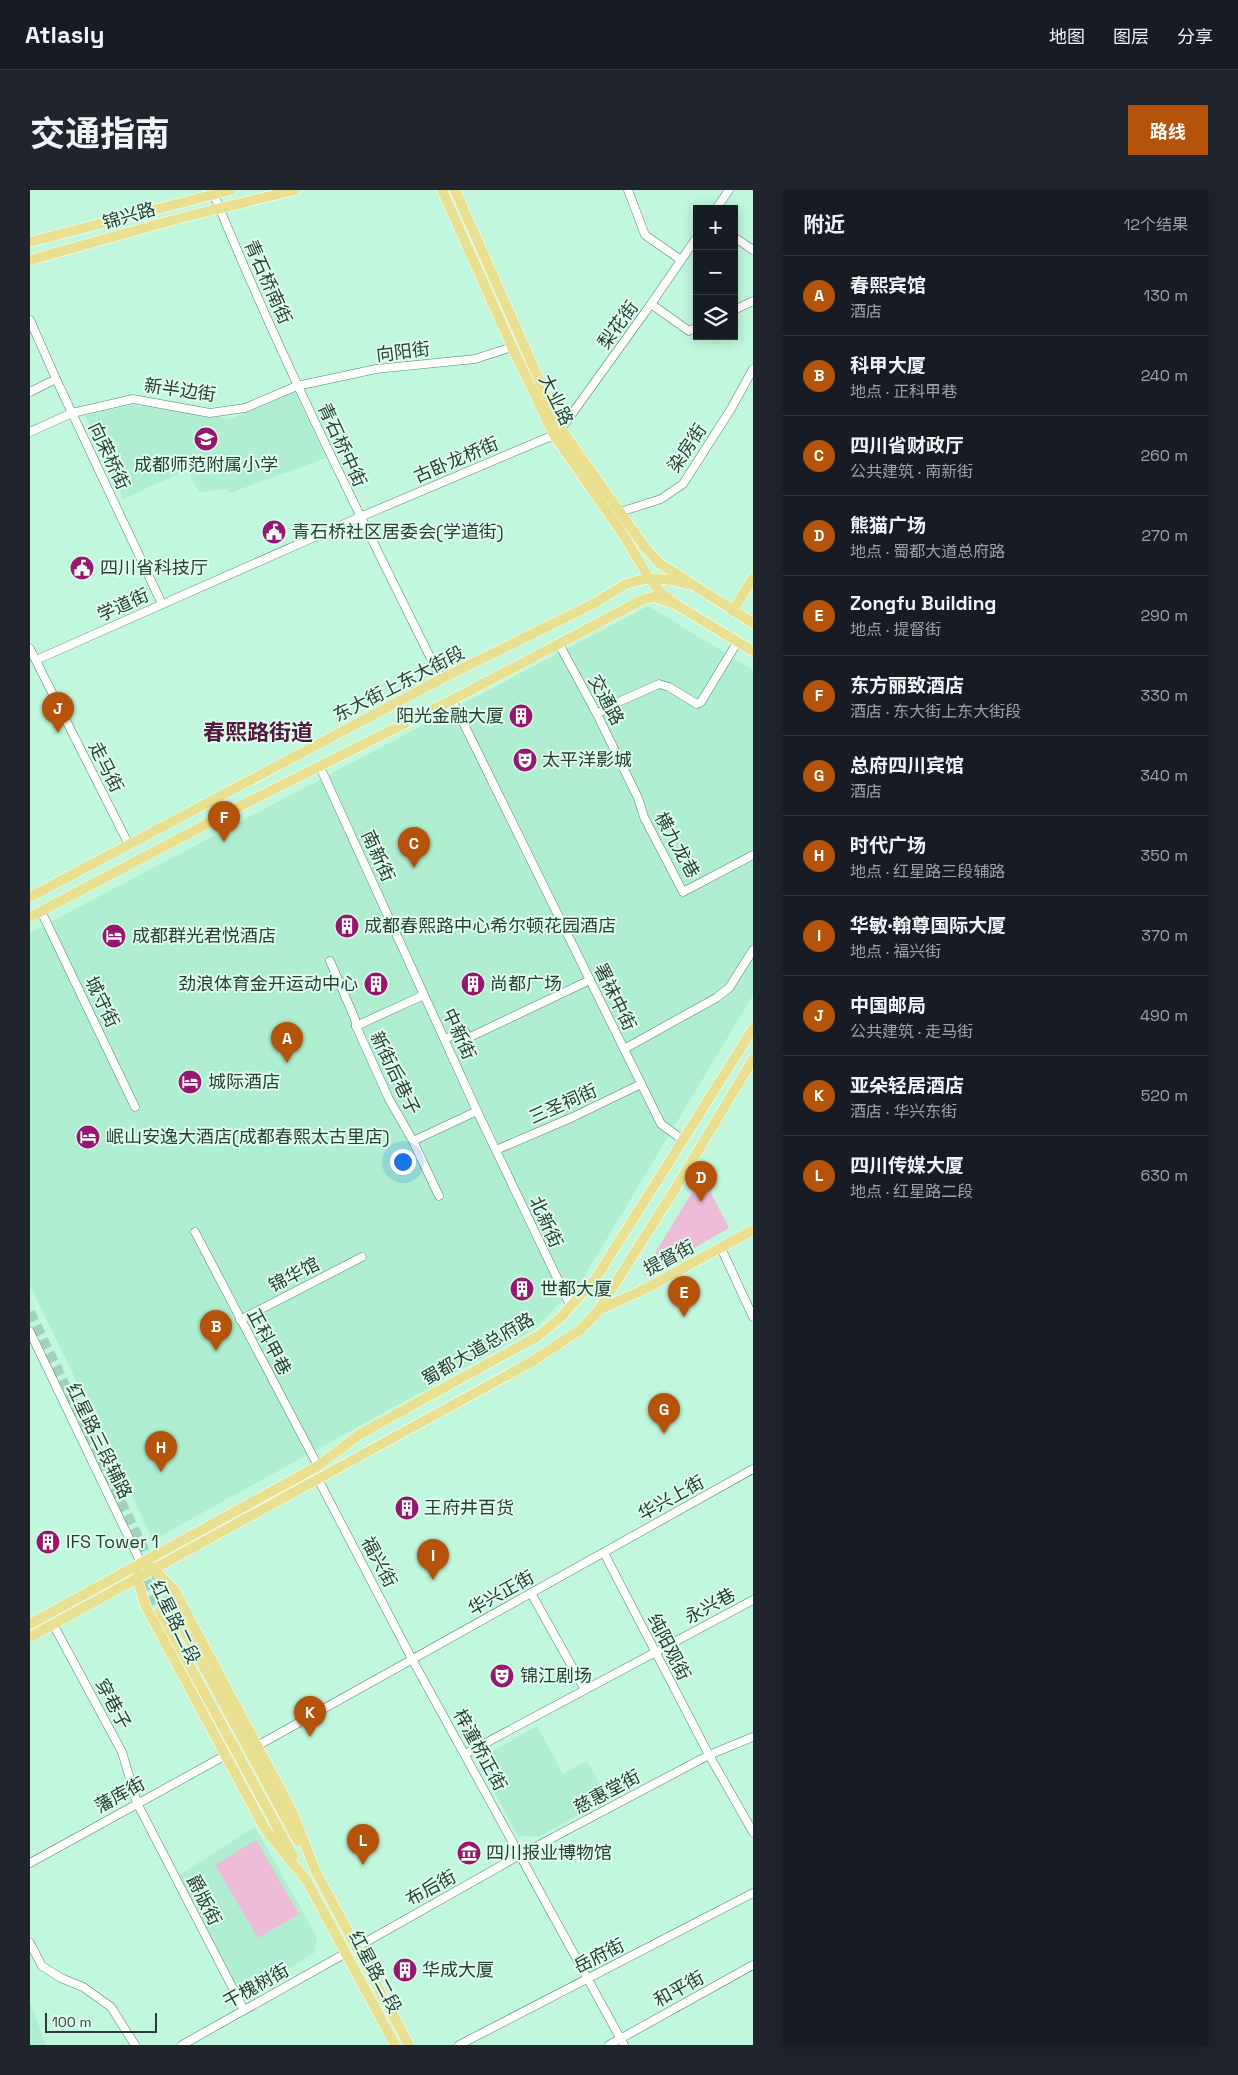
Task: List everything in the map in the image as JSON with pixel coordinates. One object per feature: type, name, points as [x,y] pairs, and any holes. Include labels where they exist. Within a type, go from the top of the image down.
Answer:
[{"type":"main road","name":"锦兴路","points":[[30,242],[213,192],[231,190]]},
{"type":"main road","name":"锦兴路","points":[[30,260],[220,208],[295,190]]},
{"type":"main road","name":"大业路","points":[[442,190],[512,347],[558,432],[649,578],[662,594],[675,604]]},
{"type":"main road","name":"大业路","points":[[455,190],[558,432],[646,549],[659,563],[753,623]]},
{"type":"main road","name":"东大街上东大街段","points":[[30,897],[441,679],[591,605],[626,584],[649,578],[691,584]]},
{"type":"main road","points":[[733,611],[753,578]]},
{"type":"main road","points":[[30,917],[644,599],[654,597],[675,604],[753,651]]},
{"type":"main road","points":[[591,605],[600,608],[604,614],[600,622]]},
{"type":"main road","name":"蜀都大道总府路","points":[[734,1059],[753,1022]]},
{"type":"main road","name":"蜀都大道总府路","points":[[30,1624],[318,1466],[360,1434],[538,1336],[571,1308],[596,1278],[753,1029]]},
{"type":"main road","name":"蜀都大道总府路","points":[[30,1637],[557,1347],[581,1329],[598,1311],[751,1063]]},
{"type":"main road","name":"提督街","points":[[598,1311],[645,1289],[753,1230]]},
{"type":"main road","name":"红星路二段","points":[[395,2045],[307,1881],[265,1829],[146,1607],[136,1578],[141,1563],[154,1569],[175,1591],[293,1813],[315,1870],[409,2045]]},
{"type":"main road","points":[[171,1606],[315,1870]]},
{"type":"main road","points":[[160,1611],[307,1881]]},
{"type":"street","points":[[628,190],[645,235],[681,260]]},
{"type":"street","points":[[719,205],[729,190]]},
{"type":"street","name":"青石桥南街","points":[[213,192],[298,386]]},
{"type":"street","points":[[738,240],[753,250]]},
{"type":"street","name":"梨花街","points":[[558,432],[693,243]]},
{"type":"street","points":[[738,308],[753,301]]},
{"type":"street","points":[[651,304],[689,331],[693,329]]},
{"type":"street","name":"向荣桥街","points":[[30,320],[162,604]]},
{"type":"street","name":"向阳街","points":[[298,386],[376,369],[475,359],[512,347]]},
{"type":"street","name":"染房街","points":[[620,512],[661,499],[683,484],[731,409],[753,370]]},
{"type":"street","points":[[30,392],[56,379]]},
{"type":"street","name":"新半边街","points":[[30,432],[72,413],[133,399],[210,413],[245,408],[298,386]]},
{"type":"street","name":"青石桥中街","points":[[298,386],[360,517],[441,679]]},
{"type":"street","name":"古卧龙桥街","points":[[360,517],[558,432]]},
{"type":"street","name":"学道街","points":[[36,660],[360,517]]},
{"type":"street","points":[[598,714],[614,704],[659,684],[669,686],[697,704],[702,702],[738,641]]},
{"type":"street","name":"交通路","points":[[559,644],[598,714],[638,798]]},
{"type":"street","name":"走马街","points":[[30,650],[128,845]]},
{"type":"street","name":"署袜中街","points":[[452,700],[661,1124],[683,1140]]},
{"type":"street","name":"南新街","points":[[320,767],[395,931]]},
{"type":"street","name":"横九龙巷","points":[[638,798],[644,817],[683,892],[753,856]]},
{"type":"street","name":"城守街","points":[[41,911],[135,1106]]},
{"type":"street","name":"中新街","points":[[395,931],[496,1150]]},
{"type":"street","points":[[624,1049],[716,998],[729,988],[753,950]]},
{"type":"street","name":"新街后巷子","points":[[330,961],[355,1019],[356,1026],[389,1099],[413,1141],[439,1196]]},
{"type":"street","points":[[445,1040],[464,1030],[468,1038],[590,980]]},
{"type":"street","points":[[356,1026],[424,995]]},
{"type":"street","name":"三圣祠街","points":[[496,1150],[573,1117],[641,1084]]},
{"type":"street","points":[[413,1141],[477,1111]]},
{"type":"street","name":"北新街","points":[[496,1150],[571,1308]]},
{"type":"street","name":"正科甲巷","points":[[195,1232],[318,1466]]},
{"type":"street","points":[[721,1248],[753,1317]]},
{"type":"street","name":"锦华馆","points":[[240,1320],[362,1257]]},
{"type":"street","name":"红星路三段辅路","points":[[30,1332],[141,1563]]},
{"type":"street","name":"华兴上街","points":[[604,1553],[753,1469]]},
{"type":"street","name":"福兴街","points":[[318,1479],[412,1659]]},
{"type":"street","name":"华兴正街","points":[[257,1746],[604,1553]]},
{"type":"street","name":"纯阳观街","points":[[604,1553],[709,1755],[753,1832]]},
{"type":"street","points":[[532,1593],[585,1690]]},
{"type":"street","name":"永兴巷","points":[[465,1754],[753,1600]]},
{"type":"street","name":"穿巷子","points":[[53,1624],[122,1752],[137,1803]]},
{"type":"street","name":"梓潼桥正街","points":[[412,1659],[622,2042]]},
{"type":"street","name":"慈惠堂街","points":[[520,1855],[709,1755],[753,1737]]},
{"type":"street","name":"藩库街","points":[[30,1863],[226,1755]]},
{"type":"street","name":"爵版街","points":[[137,1803],[244,2010]]},
{"type":"street","name":"布后街","points":[[357,1947],[520,1855]]},
{"type":"street","name":"岳府街","points":[[459,2045],[753,1893]]},
{"type":"street","points":[[30,1943],[42,1966],[61,1978],[82,1987],[111,2007],[135,2045]]},
{"type":"street","name":"干槐树街","points":[[182,2045],[346,1953]]},
{"type":"street","name":"和平街","points":[[609,2045],[622,2042],[753,1965]]},
{"type":"shaded area","name":"成都师范附属小学","points":[[295,392],[326,458],[230,493],[227,489],[199,492],[187,470],[123,499],[85,416],[131,405],[189,411],[231,419]]},
{"type":"shaded area","points":[[648,606],[753,670],[753,995],[582,1280],[535,1329],[153,1540],[30,1285],[30,933]]},
{"type":"shaded area","points":[[702,1176],[729,1228],[645,1276],[643,1273]]},
{"type":"shaded area","points":[[537,1726],[563,1774],[587,1761],[608,1799],[538,1837],[518,1836],[477,1760]]},
{"type":"shaded area","points":[[255,1827],[317,1937],[314,1953],[243,1997],[176,1877]]},
{"type":"shaded area","points":[[256,1840],[299,1914],[258,1938],[215,1865]]},
{"type":"shaded area","points":[[30,2002],[46,2045],[30,2045]]},
{"type":"tunnel","points":[[30,1312],[171,1606]]},
{"type":"tunnel","points":[[140,1567],[160,1611]]},
{"type":"place","name":"成都师范附属小学","points":[[206,439]]},
{"type":"place","name":"青石桥社区居委会(学道街)","points":[[274,532]]},
{"type":"place","name":"四川省科技厅","points":[[82,568]]},
{"type":"place","name":"阳光金融大厦","points":[[521,716]]},
{"type":"place","name":"中国邮局","points":[[58,733]]},
{"type":"place","name":"太平洋影城","points":[[525,760]]},
{"type":"place","name":"东方丽致酒店","points":[[224,842]]},
{"type":"place","name":"四川省财政厅","points":[[414,868]]},
{"type":"place","name":"成都春熙路中心希尔顿花园酒店","points":[[347,926]]},
{"type":"place","name":"成都群光君悦酒店","points":[[114,936]]},
{"type":"place","name":"劲浪体育金开运动中心","points":[[376,984]]},
{"type":"place","name":"尚都广场","points":[[473,984]]},
{"type":"place","name":"春熙宾馆","points":[[287,1063]]},
{"type":"place","name":"城际酒店","points":[[190,1082]]},
{"type":"place","name":"岷山安逸大酒店(成都春熙太古里店)","points":[[88,1137]]},
{"type":"place","name":"熊猫广场","points":[[701,1202]]},
{"type":"place","name":"世都大厦","points":[[522,1289]]},
{"type":"place","name":"Zongfu Building","points":[[684,1317]]},
{"type":"place","name":"科甲大厦","points":[[216,1351]]},
{"type":"place","name":"总府四川宾馆","points":[[664,1434]]},
{"type":"place","name":"时代广场","points":[[161,1472]]},
{"type":"place","name":"王府井百货","points":[[407,1508]]},
{"type":"place","name":"IFS Tower 1","points":[[48,1542]]},
{"type":"place","name":"华敏·翰尊国际大厦","points":[[433,1580]]},
{"type":"place","name":"锦江剧场","points":[[502,1676]]},
{"type":"place","name":"亚朵轻居酒店","points":[[310,1737]]},
{"type":"place","name":"四川报业博物馆","points":[[469,1853]]},
{"type":"place","name":"四川传媒大厦","points":[[363,1865]]},
{"type":"place","name":"华成大厦","points":[[405,1970]]},
{"type":"district","name":"春熙路街道","points":[[258,732]]}]
